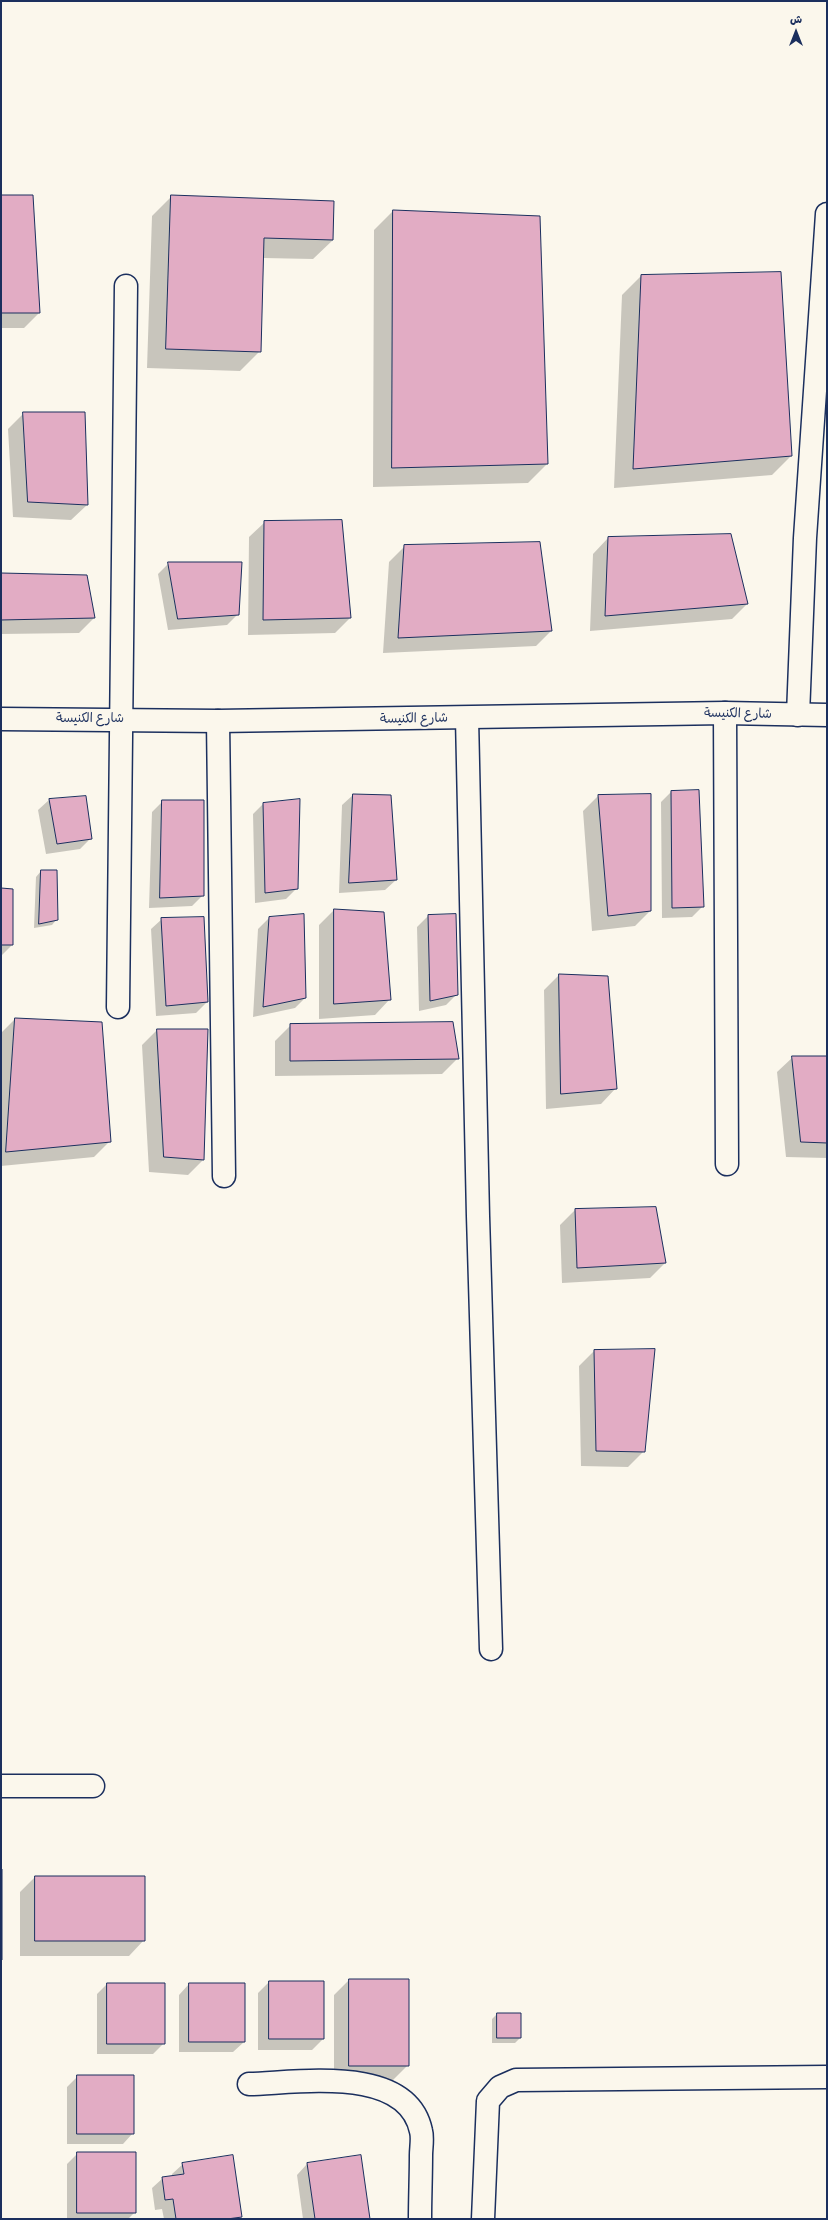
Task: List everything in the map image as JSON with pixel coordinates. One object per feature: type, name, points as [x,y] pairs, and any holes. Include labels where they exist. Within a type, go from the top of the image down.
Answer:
[{"type":"street","points":[[798,715],[805,538],[827,214]]},
{"type":"street","points":[[118,1007],[126,286]]},
{"type":"street","points":[[725,713],[727,1164]]},
{"type":"street","name":"شارع الكنيسة","points":[[1,719],[218,721],[725,713],[827,715]]},
{"type":"street","points":[[467,718],[478,1224],[491,1648]]},
{"type":"street","points":[[218,721],[224,1176]]},
{"type":"street","points":[[1,1786],[93,1786]]},
{"type":"street","points":[[483,2219],[488,2101],[500,2087],[516,2080],[827,2077]]},
{"type":"street","points":[[249,2084],[348,2081],[382,2088],[403,2098],[414,2113],[421,2131],[420,2219]]},
{"type":"building","points":[[1,195],[33,195],[40,313],[1,313]]},
{"type":"building","points":[[171,195],[334,201],[333,240],[264,238],[261,352],[166,349]]},
{"type":"building","points":[[393,210],[540,216],[548,464],[392,468]]},
{"type":"building","points":[[781,272],[792,456],[633,469],[641,275]]},
{"type":"building","points":[[23,412],[85,412],[88,505],[28,502]]},
{"type":"building","points":[[342,520],[351,618],[263,620],[264,521]]},
{"type":"building","points":[[731,534],[748,604],[605,616],[608,537]]},
{"type":"building","points":[[540,542],[552,631],[398,638],[404,545]]},
{"type":"building","points":[[168,562],[242,562],[239,615],[178,619]]},
{"type":"building","points":[[1,573],[87,575],[95,618],[1,620]]},
{"type":"building","points":[[699,790],[704,907],[672,908],[671,791]]},
{"type":"building","points":[[353,794],[391,795],[397,880],[349,883]]},
{"type":"building","points":[[651,794],[651,911],[608,916],[598,795]]},
{"type":"building","points":[[86,796],[92,839],[57,844],[49,799]]},
{"type":"building","points":[[300,799],[298,889],[265,893],[263,803]]},
{"type":"building","points":[[162,800],[204,800],[204,896],[160,898]]},
{"type":"building","points":[[41,870],[57,870],[58,920],[39,924]]},
{"type":"building","points":[[1,888],[13,889],[13,945],[1,945]]},
{"type":"building","points":[[334,909],[384,912],[391,1000],[334,1004]]},
{"type":"building","points":[[304,914],[306,998],[263,1007],[269,917]]},
{"type":"building","points":[[456,914],[458,995],[430,1001],[428,915]]},
{"type":"building","points":[[204,917],[208,1002],[166,1006],[161,918]]},
{"type":"building","points":[[559,974],[608,976],[617,1089],[561,1094]]},
{"type":"building","points":[[15,1018],[102,1022],[111,1142],[6,1152]]},
{"type":"building","points":[[453,1022],[459,1059],[290,1061],[290,1024]]},
{"type":"building","points":[[157,1029],[208,1029],[204,1160],[164,1157]]},
{"type":"building","points":[[792,1056],[827,1056],[827,1143],[801,1142]]},
{"type":"building","points":[[656,1207],[666,1263],[577,1268],[575,1209]]},
{"type":"building","points":[[655,1349],[645,1452],[596,1451],[594,1350]]},
{"type":"building","points":[[2,1869],[2,1960],[1,1960]]},
{"type":"building","points":[[35,1876],[145,1876],[145,1941],[35,1941]]},
{"type":"building","points":[[349,1979],[409,1979],[409,2066],[349,2066]]},
{"type":"building","points":[[269,1981],[324,1981],[324,2039],[269,2039]]},
{"type":"building","points":[[107,1983],[165,1983],[165,2044],[107,2044]]},
{"type":"building","points":[[189,1983],[245,1983],[245,2042],[189,2042]]},
{"type":"building","points":[[497,2013],[521,2013],[521,2038],[497,2038]]},
{"type":"building","points":[[77,2075],[134,2075],[134,2134],[77,2134]]},
{"type":"building","points":[[77,2152],[136,2152],[136,2213],[77,2213]]},
{"type":"building","points":[[233,2155],[242,2217],[227,2219],[176,2219],[173,2199],[165,2200],[162,2177],[184,2174],[182,2163]]},
{"type":"building","points":[[361,2155],[370,2219],[315,2219],[307,2163]]}]
